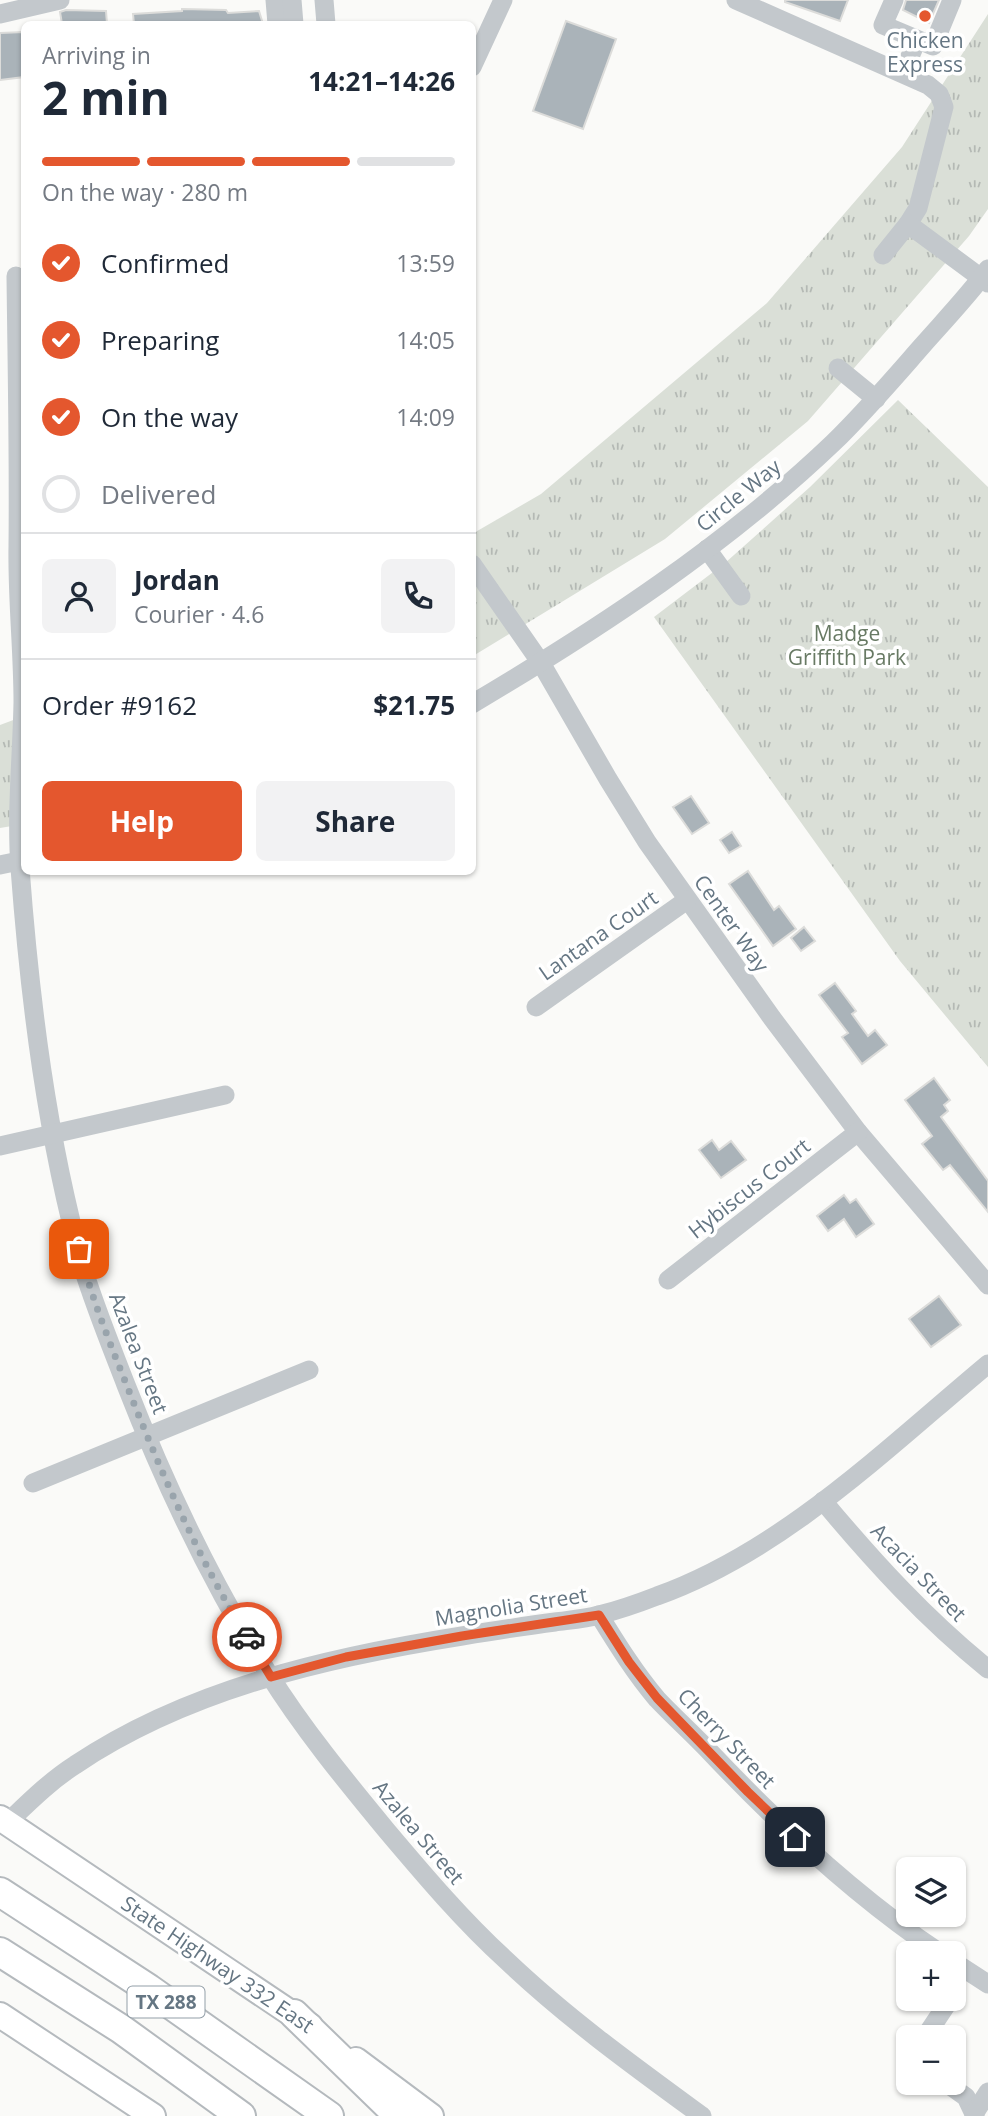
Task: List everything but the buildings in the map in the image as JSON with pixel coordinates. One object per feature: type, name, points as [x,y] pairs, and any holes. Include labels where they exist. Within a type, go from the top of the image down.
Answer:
[{"type":"highway","name":"TX 288","points":[[0,1892],[149,1989],[329,2116]]},
{"type":"highway","name":"TX 288","points":[[0,1952],[121,2029],[241,2116]]},
{"type":"highway","points":[[294,2014],[399,2116]]},
{"type":"main road","name":"State Highway 332 East","points":[[4,1821],[294,2014],[431,2116]]},
{"type":"main road","points":[[0,2015],[153,2116]]},
{"type":"street","points":[[0,14],[60,0]]},
{"type":"street","points":[[275,0],[277,21]]},
{"type":"street","points":[[292,0],[294,21]]},
{"type":"street","points":[[324,0],[326,21]]},
{"type":"street","points":[[476,58],[503,0]]},
{"type":"street","points":[[737,0],[903,73],[928,85],[939,94],[944,107],[918,208],[883,255]]},
{"type":"street","points":[[894,0],[883,25],[933,46],[952,0]]},
{"type":"street","points":[[903,73],[917,40]]},
{"type":"street","points":[[908,224],[986,276]]},
{"type":"street","name":"Azalea Street","points":[[14,274],[9,457],[21,534]]},
{"type":"street","name":"Circle Way","points":[[476,702],[620,613],[707,549],[790,482],[876,399],[986,276]]},
{"type":"street","points":[[838,368],[876,399]]},
{"type":"street","points":[[707,549],[741,596]]},
{"type":"street","name":"Center Way","points":[[476,571],[541,663],[608,779],[687,900],[858,1132],[988,1285]]},
{"type":"street","name":"Azalea Street","points":[[21,716],[18,783],[21,841]]},
{"type":"street","points":[[0,865],[21,860]]},
{"type":"street","name":"Azalea Street","points":[[23,875],[30,981],[53,1135],[85,1272],[173,1500],[241,1629],[313,1739],[411,1860],[464,1919],[537,1989],[609,2048],[702,2116]]},
{"type":"street","name":"Lantana Court","points":[[536,1007],[687,900]]},
{"type":"street","points":[[0,1146],[225,1095]]},
{"type":"street","name":"Hybiscus Court","points":[[668,1280],[858,1132]]},
{"type":"street","name":"Magnolia Street","points":[[4,1821],[74,1765],[120,1738],[176,1711],[271,1677],[346,1657],[599,1615],[697,1580],[780,1532],[823,1501],[988,1364]]},
{"type":"street","points":[[33,1483],[309,1370]]},
{"type":"street","name":"Acacia Street","points":[[823,1501],[880,1568],[922,1611],[988,1669]]},
{"type":"street","name":"Cherry Street","points":[[599,1615],[629,1662],[657,1698],[748,1792],[855,1890],[924,1941]]},
{"type":"street","points":[[966,1970],[988,1984]]},
{"type":"street","points":[[974,2115],[988,2092]]},
{"type":"street","points":[[962,2095],[974,2115]]},
{"type":"green space","points":[[988,14],[988,209],[969,236],[808,421],[665,539],[476,654],[476,532],[541,494],[767,303],[902,147]]},
{"type":"green space","name":"Madge Griffith Park","points":[[898,400],[988,487],[988,1067],[900,961],[654,617],[725,563],[810,487]]},
{"type":"green space","points":[[21,717],[21,824],[0,828],[0,725]]},
{"type":"way so far","points":[[79,1249],[118,1364],[173,1500],[247,1637]]},
{"type":"place","name":"Chicken Express","points":[[925,16]]},
{"type":"route","points":[[247,1637],[271,1677],[346,1657],[599,1615],[629,1662],[657,1698],[795,1837]]}]
